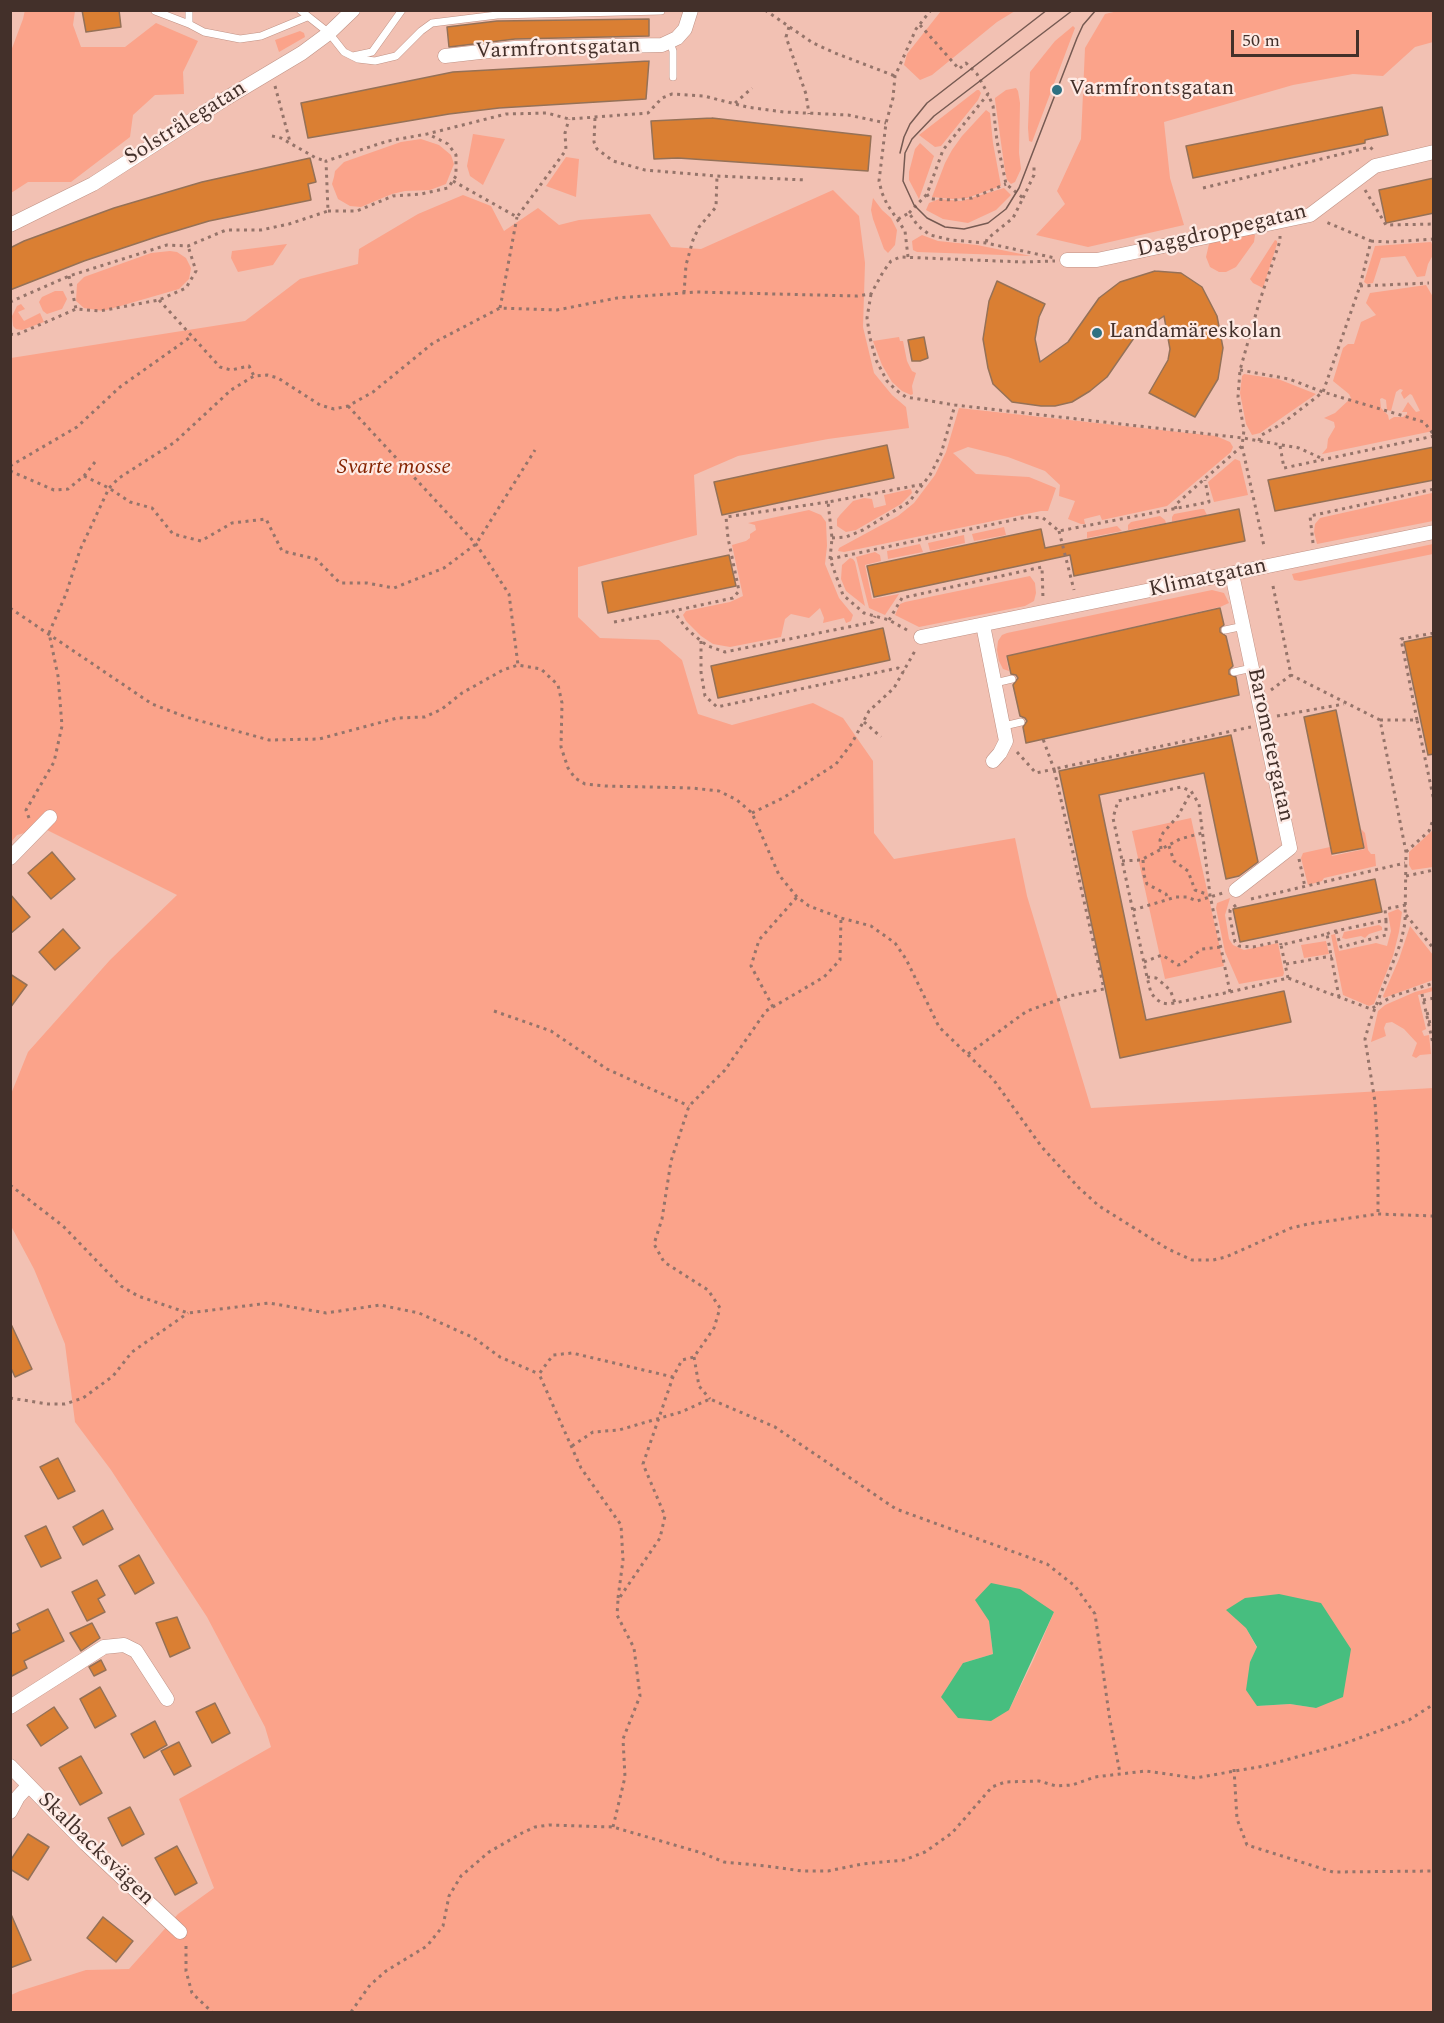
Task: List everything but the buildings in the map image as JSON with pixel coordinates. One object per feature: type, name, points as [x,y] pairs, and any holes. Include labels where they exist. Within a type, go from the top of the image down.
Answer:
[{"type":"street","name":"Solstrålegatan","points":[[10,225],[93,184],[302,52],[329,33],[353,10]]},
{"type":"street","name":"Varmfrontsgatan","points":[[446,56],[515,48],[653,46],[670,43],[685,29],[691,10]]},
{"type":"street","name":"Daggdroppegatan","points":[[1067,260],[1097,260],[1310,215],[1375,166],[1434,152]]},
{"type":"street","name":"Klimatgatan","points":[[921,638],[1434,532]]},
{"type":"street","name":"Barometergatan","points":[[1232,574],[1252,668],[1268,721],[1290,848],[1236,890]]},
{"type":"street","points":[[983,625],[1006,741],[993,761]]},
{"type":"street","points":[[10,858],[50,817]]},
{"type":"street","points":[[10,1707],[104,1647],[124,1645],[136,1651],[167,1699]]},
{"type":"street","name":"Skalbacksvägen","points":[[10,1766],[180,1932]]},
{"type":"street","points":[[10,1812],[18,1797],[28,1786]]},
{"type":"lane","points":[[189,10],[189,24]]},
{"type":"lane","points":[[300,10],[329,33],[344,52],[365,61],[391,58],[402,52],[427,26],[442,21],[497,15],[661,11]]},
{"type":"lane","points":[[350,56],[372,52],[402,10]]},
{"type":"lane","points":[[155,11],[204,32],[247,39],[261,36],[308,17]]},
{"type":"lane","name":"Varmfrontsgatan","points":[[670,43],[674,51],[673,77]]},
{"type":"lane","points":[[1225,630],[1244,626]]},
{"type":"lane","points":[[1234,672],[1252,668]]},
{"type":"lane","points":[[995,683],[1012,679]]},
{"type":"lane","points":[[1004,726],[1021,722]]},
{"type":"path","points":[[765,10],[813,43],[895,76]]},
{"type":"path","points":[[908,257],[905,231],[882,193],[879,181],[886,123],[893,98],[895,76],[920,25],[931,10]]},
{"type":"path","points":[[920,25],[959,69],[966,63],[977,74],[993,106],[997,141],[1006,184],[1023,198]]},
{"type":"path","points":[[789,27],[786,37],[806,94],[809,114]]},
{"type":"path","points":[[268,72],[290,142]]},
{"type":"path","points":[[735,103],[752,88]]},
{"type":"path","points":[[273,136],[290,142],[316,158],[326,161],[388,141],[506,114],[547,113],[569,119],[648,113],[662,98],[672,94],[704,96],[773,111],[848,115],[886,123]]},
{"type":"path","points":[[898,219],[909,213],[927,194],[943,150],[988,94]]},
{"type":"path","points":[[506,114],[507,108]]},
{"type":"path","points":[[595,118],[594,142],[603,154],[614,161],[645,170],[806,180]]},
{"type":"path","points":[[500,308],[517,217],[566,150],[565,133],[569,119]]},
{"type":"path","points":[[10,302],[69,276],[167,245],[188,246],[226,230],[261,230],[289,224],[328,211],[357,211],[393,196],[444,190],[456,176],[456,155],[448,144],[426,134]]},
{"type":"path","points":[[1203,188],[1370,147],[1385,162]]},
{"type":"path","points":[[326,161],[328,211]]},
{"type":"path","points":[[986,243],[987,239],[1013,218],[1034,175],[1034,165]]},
{"type":"path","points":[[684,293],[686,266],[693,240],[699,227],[716,207],[717,176]]},
{"type":"path","points":[[1357,178],[1386,225],[1434,224]]},
{"type":"path","points":[[453,181],[517,217]]},
{"type":"path","points":[[927,194],[933,199],[963,199],[1006,184]]},
{"type":"path","points":[[909,213],[918,226],[930,235],[951,240],[986,243],[1067,260]]},
{"type":"path","points":[[1310,215],[1371,241],[1434,239]]},
{"type":"path","points":[[1264,546],[1242,446],[1244,430],[1238,397],[1240,370],[1280,241],[1282,222]]},
{"type":"path","points":[[1259,441],[1260,436],[1283,423],[1323,392],[1360,286],[1371,241]]},
{"type":"path","points":[[10,334],[16,335],[76,309],[100,310],[159,300],[186,288],[196,271],[188,246]]},
{"type":"path","points":[[1067,260],[1023,262],[908,257],[891,261],[871,294],[867,318],[876,360],[887,381],[906,397],[955,405],[1243,438],[1299,448],[1323,459]]},
{"type":"path","points":[[69,276],[76,309]]},
{"type":"path","points":[[1360,286],[1429,283]]},
{"type":"path","points":[[35,833],[26,810],[54,762],[62,726],[58,676],[49,633],[66,594],[80,550],[108,488],[119,478],[175,442],[231,390],[254,376],[267,375],[278,378],[320,405],[334,410],[348,406],[373,392],[433,343],[500,308],[557,310],[617,298],[684,293],[857,296],[871,294]]},
{"type":"path","points":[[159,300],[220,367],[231,369],[249,366],[254,376]]},
{"type":"path","points":[[10,466],[77,427],[120,387],[192,336]]},
{"type":"path","points":[[1240,370],[1289,379],[1323,392],[1424,422],[1434,436],[1284,468],[1280,445]]},
{"type":"path","points":[[832,538],[853,534],[909,502],[924,484],[941,454],[955,405]]},
{"type":"path","points":[[348,406],[476,544],[509,594],[518,665]]},
{"type":"path","points":[[1176,509],[1175,505],[1242,446]]},
{"type":"path","points":[[84,476],[130,502],[152,508],[173,534],[201,541],[232,524],[266,519],[282,551],[316,559],[340,583],[367,583],[394,588],[444,568],[476,544],[535,450]]},
{"type":"path","points":[[10,471],[54,490],[68,489],[84,476],[95,462]]},
{"type":"path","points":[[1059,531],[1209,502],[1205,480]]},
{"type":"path","points":[[614,622],[733,598],[740,591],[728,538],[726,517],[828,502],[924,484]]},
{"type":"path","points":[[1315,557],[1310,516],[1434,489]]},
{"type":"path","points":[[752,813],[783,798],[836,764],[869,711],[894,688],[921,638],[889,620],[864,613],[843,595],[830,559],[832,538],[828,502]]},
{"type":"path","points":[[830,559],[1027,517],[1044,518],[1059,531],[1078,606]]},
{"type":"path","points":[[889,620],[902,598],[1042,567],[1044,613]]},
{"type":"path","points":[[1273,586],[1291,675]]},
{"type":"path","points":[[10,608],[152,704],[186,717],[269,740],[319,740],[397,718],[425,717],[442,709],[486,678],[518,665],[541,669],[558,684],[562,703],[561,747],[567,768],[575,778],[585,784],[605,786],[692,788],[719,791],[737,800],[752,813],[779,875],[797,897],[809,906],[871,926],[895,943],[906,959],[939,1027],[993,1079],[1041,1146],[1079,1188],[1099,1206],[1181,1257],[1192,1260],[1213,1260],[1226,1257],[1291,1228],[1378,1214],[1434,1216]]},
{"type":"path","points":[[673,611],[688,630],[701,641],[725,652],[873,621],[875,616]]},
{"type":"path","points":[[1434,633],[1401,639],[1434,801]]},
{"type":"path","points":[[701,641],[701,672],[705,696],[717,708],[898,668],[904,672]]},
{"type":"path","points":[[1266,695],[1291,675]]},
{"type":"path","points":[[1291,675],[1380,720],[1417,720]]},
{"type":"path","points":[[1006,741],[1036,773],[1346,704]]},
{"type":"path","points":[[1378,1214],[1375,1102],[1365,1039],[1401,942],[1406,915],[1406,852],[1380,720]]},
{"type":"path","points":[[864,722],[881,737]]},
{"type":"path","points":[[968,1054],[1028,1011],[1069,996],[1104,989],[1054,769],[1043,739]]},
{"type":"path","points":[[1230,992],[1210,895],[1199,804],[1191,791],[1181,787],[1118,801],[1113,818],[1147,976],[1151,993],[1162,1003],[1175,1003],[1230,992],[1288,978],[1371,1009],[1393,996],[1434,983]]},
{"type":"path","points":[[1161,849],[1160,840],[1178,816],[1191,791]]},
{"type":"path","points":[[1406,852],[1429,831],[1434,817]]},
{"type":"path","points":[[1122,861],[1143,859],[1180,839],[1202,833]]},
{"type":"path","points":[[1169,846],[1174,861],[1188,872],[1195,890],[1210,895]]},
{"type":"path","points":[[1143,859],[1147,884],[1166,894],[1168,899]]},
{"type":"path","points":[[1288,978],[1280,941],[1253,947],[1239,946],[1236,942],[1230,910],[1242,901],[1406,863]]},
{"type":"path","points":[[1406,876],[1434,870]]},
{"type":"path","points":[[1133,910],[1168,899],[1187,897],[1197,901],[1210,895],[1236,890]]},
{"type":"path","points":[[773,1006],[751,966],[759,940],[797,897]]},
{"type":"path","points":[[1336,931],[1341,947],[1386,935],[1385,909],[1406,905]]},
{"type":"path","points":[[1406,915],[1434,949]]},
{"type":"path","points":[[841,918],[840,960],[824,977],[766,1011],[726,1070],[689,1106],[670,1161],[662,1219],[654,1244],[664,1262],[708,1290],[720,1308],[714,1328],[694,1358],[699,1386],[710,1399],[775,1427],[896,1509],[1047,1564],[1075,1586],[1095,1614],[1110,1721],[1120,1773]]},
{"type":"path","points":[[1281,945],[1386,920]]},
{"type":"path","points":[[1327,934],[1340,997]]},
{"type":"path","points":[[1144,962],[1162,955],[1182,964],[1202,949],[1221,947]]},
{"type":"path","points":[[1286,964],[1332,956]]},
{"type":"path","points":[[1147,976],[1156,978],[1166,987],[1171,992],[1175,1003]]},
{"type":"path","points":[[1422,994],[1434,1048]]},
{"type":"path","points":[[1423,1000],[1434,998]]},
{"type":"path","points":[[1426,1014],[1434,1011],[1432,1005]]},
{"type":"path","points":[[494,1011],[551,1031],[607,1069],[689,1106]]},
{"type":"path","points":[[1428,1022],[1434,1021]]},
{"type":"path","points":[[10,1185],[63,1226],[121,1286],[138,1296],[188,1313],[269,1303],[326,1312],[380,1305],[419,1314],[474,1338],[500,1358],[539,1374],[581,1468],[621,1525],[623,1560],[618,1615],[634,1648],[640,1696],[623,1739],[625,1777],[613,1827]]},
{"type":"path","points":[[10,1398],[48,1404],[65,1404],[84,1398],[113,1376],[132,1352],[188,1313]]},
{"type":"path","points":[[539,1374],[553,1355],[572,1353],[673,1377]]},
{"type":"path","points":[[618,1600],[660,1538],[665,1516],[643,1464],[673,1377],[682,1360],[694,1358]]},
{"type":"path","points":[[572,1446],[593,1432],[619,1430],[659,1419],[710,1399]]},
{"type":"path","points":[[351,2013],[370,1985],[386,1971],[427,1946],[443,1926],[449,1896],[461,1876],[489,1852],[535,1827],[549,1825],[613,1827],[702,1853],[724,1862],[802,1871],[828,1871],[862,1863],[904,1860],[926,1852],[952,1833],[992,1787],[1005,1782],[1039,1781],[1056,1786],[1072,1785],[1095,1777],[1146,1771],[1195,1778],[1234,1769],[1264,1766],[1340,1745],[1409,1720],[1434,1704]]},
{"type":"path","points":[[1234,1769],[1237,1819],[1247,1845],[1333,1872],[1434,1871]]},
{"type":"path","points":[[180,1932],[186,1944],[186,1971],[192,1993],[212,2013]]},
{"type":"green space","points":[[25,10],[75,11],[73,25],[81,47],[125,47],[156,23],[198,41],[183,72],[184,94],[155,95],[133,115],[130,137],[71,182],[28,182],[11,193],[11,51]]},
{"type":"green space","points":[[941,11],[1015,11],[997,22],[932,75],[920,80],[904,65],[907,54]]},
{"type":"green space","points":[[1118,11],[1433,11],[1433,42],[1415,47],[1383,76],[1353,74],[1293,85],[1164,122],[1170,178],[1184,225],[1088,247],[1036,235],[1065,204],[1057,191],[1081,139],[1085,48],[1105,14]]},
{"type":"green space","points":[[1073,26],[1075,28],[1032,142],[1029,141],[1030,72],[1055,41]]},
{"type":"green space","points":[[300,31],[305,37],[279,52],[275,40]]},
{"type":"green space","points":[[1016,88],[1020,103],[1021,169],[1015,182],[1011,184],[1007,180],[1005,171],[995,98],[1006,90]]},
{"type":"green space","points":[[977,90],[981,93],[978,100],[941,146],[935,147],[919,135]]},
{"type":"green space","points":[[986,110],[990,113],[1001,186],[967,198],[932,197],[952,150]]},
{"type":"green space","points":[[473,134],[505,139],[483,185],[470,176],[467,166]]},
{"type":"green space","points":[[421,139],[439,145],[451,155],[454,164],[446,184],[430,190],[392,194],[361,207],[350,206],[338,199],[332,184],[335,171],[344,162],[401,142]]},
{"type":"green space","points":[[920,143],[934,156],[919,199],[909,180],[909,172],[915,149]]},
{"type":"green space","points":[[566,157],[579,159],[576,197],[546,186]]},
{"type":"green space","points":[[1004,188],[1011,195],[996,210],[968,223],[943,219],[926,210],[929,203],[939,199],[961,201]]},
{"type":"green space","name":"Svarte mosse","points":[[833,190],[859,216],[865,263],[863,327],[874,373],[892,395],[906,407],[909,428],[828,439],[738,456],[694,475],[697,535],[578,567],[578,617],[600,638],[659,640],[682,660],[698,714],[732,725],[813,703],[843,718],[873,761],[874,833],[894,859],[1015,838],[1027,896],[1091,1108],[1433,1088],[1433,2012],[11,2012],[11,1995],[20,1991],[86,1970],[129,1969],[178,1914],[214,1888],[179,1799],[271,1747],[265,1727],[207,1617],[111,1470],[75,1422],[65,1344],[34,1269],[11,1226],[11,1094],[28,1052],[110,960],[177,895],[43,828],[17,835],[11,842],[11,358],[245,321],[300,279],[358,264],[359,249],[418,214],[463,195],[491,206],[504,231],[538,208],[559,225],[579,220],[650,214],[671,247],[701,249]],"holes":[[[1054,1612],[1033,1661],[1009,1710],[963,1663],[993,1654],[989,1621]],[[1246,1628],[1316,1708],[1290,1704],[1257,1706],[1250,1662],[1257,1648]]]},
{"type":"green space","points":[[873,198],[891,218],[897,230],[895,245],[888,253],[884,249],[873,219],[871,210]]},
{"type":"green space","points":[[922,235],[938,241],[977,245],[1031,256],[917,252],[913,250],[912,241]]},
{"type":"green space","points":[[1255,235],[1254,242],[1236,267],[1226,272],[1219,272],[1210,267],[1206,257],[1209,244]]},
{"type":"green space","points":[[1275,240],[1277,244],[1263,288],[1250,279]]},
{"type":"green space","points":[[1431,242],[1433,255],[1425,276],[1417,277],[1405,256],[1381,258],[1373,283],[1364,282],[1375,246]]},
{"type":"green space","points":[[287,244],[273,265],[238,272],[231,258],[232,251]]},
{"type":"green space","points":[[177,252],[186,258],[191,268],[189,279],[179,289],[103,311],[84,308],[76,301],[77,284],[84,277],[151,253]]},
{"type":"green space","points":[[1426,285],[1433,297],[1433,431],[1322,454],[1327,448],[1328,439],[1335,427],[1334,422],[1324,418],[1335,413],[1351,398],[1333,381],[1343,348],[1348,344],[1354,344],[1361,322],[1376,315],[1366,303],[1370,293]],"holes":[[[1403,390],[1401,393],[1404,399],[1412,395],[1420,411],[1416,412],[1408,402],[1402,412],[1407,412],[1407,414],[1389,420],[1388,415],[1381,408],[1380,399],[1386,400],[1387,410],[1391,411],[1396,392]]]},
{"type":"green space","points":[[55,291],[63,291],[67,299],[62,309],[47,314],[39,302],[42,297]]},
{"type":"green space","points":[[21,304],[25,309],[18,312],[24,321],[40,313],[44,322],[22,330],[16,329],[13,326],[12,316],[17,306]]},
{"type":"green space","points":[[899,337],[900,341],[903,341],[907,361],[912,371],[916,373],[911,395],[892,382],[882,365],[873,341]]},
{"type":"green space","points":[[1244,374],[1278,379],[1316,394],[1260,433],[1252,435],[1246,424],[1240,393]]},
{"type":"green space","points":[[959,408],[1216,436],[1230,442],[1233,447],[1231,452],[1167,506],[1102,520],[1100,515],[1084,519],[1085,524],[1081,524],[1068,519],[1075,501],[1059,496],[1060,485],[1045,471],[1008,457],[968,447],[953,453],[976,474],[1029,477],[1056,488],[1048,511],[844,552],[838,551],[839,548],[898,516],[914,503],[935,475],[946,452]]},
{"type":"green space","points":[[1235,459],[1240,461],[1248,495],[1214,502],[1208,482]]},
{"type":"green space","points":[[911,489],[912,493],[901,504],[856,530],[846,532],[837,526],[837,519],[853,501],[864,498],[872,499],[874,508],[886,505],[884,495]]},
{"type":"green space","points":[[1432,493],[1433,521],[1317,544],[1314,532],[1315,524],[1320,518]]},
{"type":"green space","points":[[1204,509],[1207,515],[1172,522],[1174,514]]},
{"type":"green space","points":[[809,510],[821,515],[826,522],[825,564],[839,598],[853,615],[851,621],[846,623],[844,618],[823,623],[824,618],[820,608],[809,618],[791,614],[785,619],[781,637],[730,647],[713,644],[701,636],[683,615],[686,611],[730,602],[743,596],[732,545],[746,541],[756,530],[755,525],[748,523]]},
{"type":"green space","points":[[1160,516],[1166,523],[1128,530],[1131,522]]},
{"type":"green space","points":[[1117,526],[1122,531],[1087,538],[1087,532]]},
{"type":"green space","points":[[1004,527],[1006,535],[974,541],[972,534]]},
{"type":"green space","points":[[964,535],[965,543],[930,551],[928,543]]},
{"type":"green space","points":[[920,544],[923,552],[888,559],[887,551]]},
{"type":"green space","points":[[1433,544],[1433,554],[1300,581],[1294,580],[1292,574]]},
{"type":"green space","points":[[875,552],[880,555],[881,561],[865,565],[872,599],[899,594],[885,615],[869,608],[856,557]]},
{"type":"green space","points":[[850,558],[855,562],[865,606],[846,591],[841,579],[842,565]]},
{"type":"green space","points":[[1030,576],[1035,583],[1036,593],[1034,601],[1025,606],[919,627],[895,615],[900,604],[905,602]]},
{"type":"green space","points":[[1212,590],[1224,593],[1229,603],[1220,607],[1006,656],[1009,671],[1003,669],[999,661],[998,641],[1002,635],[1007,633]]},
{"type":"green space","points":[[1191,818],[1224,966],[1165,979],[1132,831]]},
{"type":"green space","points":[[1361,829],[1365,833],[1368,850],[1371,854],[1375,854],[1376,866],[1324,878],[1322,881],[1308,885],[1301,858],[1303,853],[1330,847],[1332,856],[1365,849]]},
{"type":"green space","points":[[1433,830],[1433,867],[1412,870],[1409,865],[1409,852]]},
{"type":"green space","points":[[1230,898],[1225,915],[1229,939],[1233,945],[1244,950],[1278,943],[1283,976],[1239,984],[1225,952],[1216,908],[1217,903]]},
{"type":"green space","points":[[1398,909],[1402,912],[1393,956],[1374,1004],[1369,1006],[1343,995],[1331,935],[1335,934],[1339,951],[1376,943],[1387,946],[1391,931],[1388,913]]},
{"type":"green space","points":[[1379,925],[1382,930],[1369,934],[1365,938],[1361,936],[1342,938],[1344,932]]},
{"type":"green space","points":[[1410,926],[1433,955],[1433,980],[1384,998],[1383,996]]},
{"type":"green space","points":[[1326,941],[1329,954],[1304,958],[1301,945]]},
{"type":"green space","points":[[1433,987],[1433,991],[1418,995],[1426,1029],[1422,1031],[1424,1036],[1429,1035],[1431,1054],[1420,1055],[1416,1058],[1412,1056],[1417,1043],[1404,1029],[1392,1022],[1386,1023],[1384,1028],[1386,1036],[1371,1042],[1378,1011],[1385,1005]]},
{"type":"shaded area","points":[[991,1583],[1020,1589],[1054,1612],[1009,1710],[991,1721],[958,1718],[941,1697],[963,1663],[993,1654],[989,1621],[975,1600]]},
{"type":"shaded area","points":[[1279,1594],[1321,1603],[1351,1649],[1343,1697],[1316,1708],[1290,1704],[1257,1706],[1246,1690],[1250,1662],[1257,1647],[1246,1628],[1226,1610],[1245,1598]]},
{"type":"tram line","points":[[900,153],[910,124],[927,103],[1047,10]]},
{"type":"tram line","points":[[1073,10],[934,116],[912,139],[905,153],[903,181],[914,205],[927,218],[945,227],[964,229],[988,223],[1006,209],[1019,188],[1077,38],[1083,25],[1096,10]]},
{"type":"place","name":"Varmfrontsgatan","points":[[1057,90]]},
{"type":"place","name":"Landamäreskolan","points":[[1097,333]]}]
